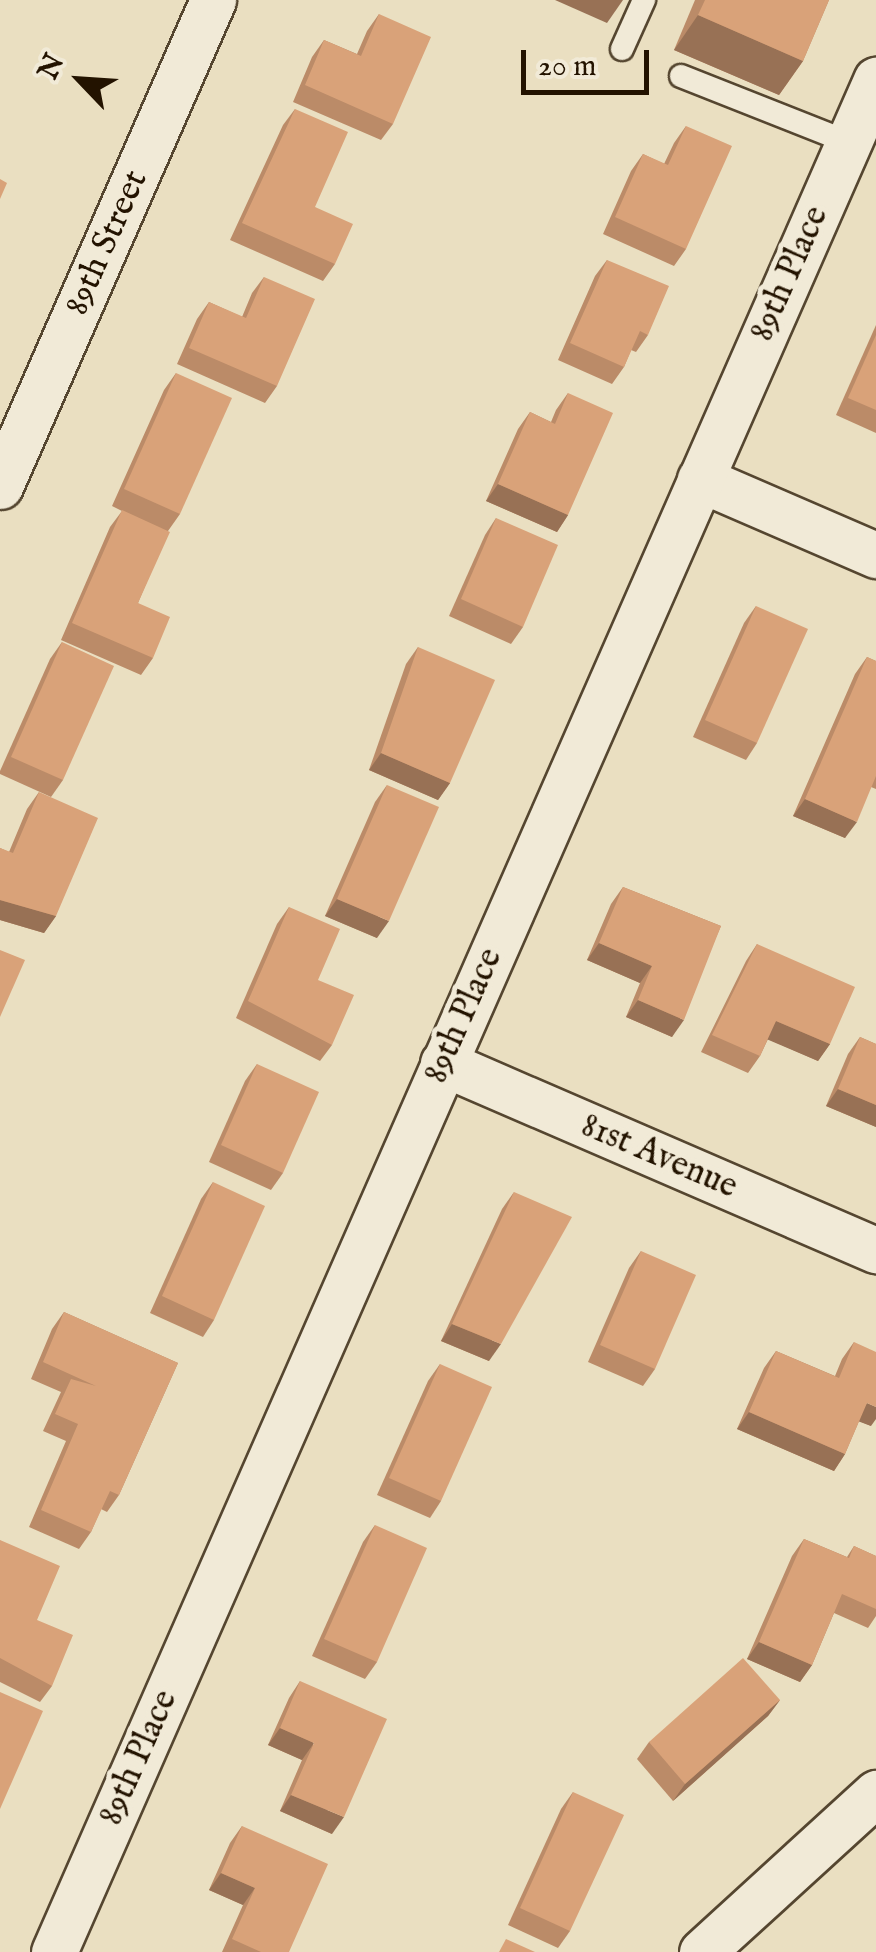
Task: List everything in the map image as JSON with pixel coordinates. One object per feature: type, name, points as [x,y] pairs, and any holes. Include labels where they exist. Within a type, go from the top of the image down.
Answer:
[{"type":"street","name":"89th Street","points":[[0,486],[213,0]]},
{"type":"street","name":"89th Place","points":[[54,1952],[700,478],[861,130],[876,80]]},
{"type":"street","points":[[700,478],[876,555]]},
{"type":"street","name":"81st Avenue","points":[[443,1063],[876,1250]]},
{"type":"street","points":[[702,1952],[876,1794]]},
{"type":"lane","points":[[622,49],[644,0]]},
{"type":"lane","points":[[681,76],[861,130]]},
{"type":"building","points":[[705,0],[829,0],[803,61],[698,15]]},
{"type":"building","points":[[379,14],[431,37],[393,124],[305,85],[324,40],[361,56]]},
{"type":"building","points":[[295,109],[348,132],[315,207],[353,224],[335,264],[242,223]]},
{"type":"building","points":[[686,126],[732,146],[686,249],[615,217],[643,154],[668,165]]},
{"type":"building","points":[[0,179],[7,183],[0,199]]},
{"type":"building","points":[[607,260],[669,286],[648,335],[640,331],[624,367],[570,343]]},
{"type":"building","points":[[264,277],[315,299],[277,386],[189,348],[209,302],[246,318]]},
{"type":"building","points":[[876,335],[876,410],[848,398]]},
{"type":"building","points":[[176,373],[232,398],[180,514],[124,489]]},
{"type":"building","points":[[568,393],[613,413],[568,515],[498,484],[530,412],[555,424]]},
{"type":"building","points":[[122,510],[170,532],[138,603],[170,617],[153,658],[72,623]]},
{"type":"building","points":[[496,518],[558,545],[523,627],[461,599]]},
{"type":"building","points":[[756,606],[808,629],[757,743],[705,720]]},
{"type":"building","points":[[62,642],[114,666],[63,780],[11,757]]},
{"type":"building","points":[[418,647],[495,680],[450,783],[381,753]]},
{"type":"building","points":[[867,657],[876,661],[876,776],[857,822],[805,799]]},
{"type":"building","points":[[387,785],[439,807],[389,921],[337,899]]},
{"type":"building","points":[[39,792],[98,818],[56,916],[0,900],[0,848],[13,853]]},
{"type":"building","points":[[623,887],[721,926],[684,1020],[638,1000],[652,966],[599,943]]},
{"type":"building","points":[[289,907],[340,929],[318,980],[354,995],[332,1045],[248,1001]]},
{"type":"building","points":[[757,944],[855,987],[830,1044],[776,1021],[760,1056],[712,1035]]},
{"type":"building","points":[[0,950],[25,960],[0,1017]]},
{"type":"building","points":[[860,1037],[876,1044],[876,1105],[838,1089]]},
{"type":"building","points":[[257,1064],[319,1092],[283,1173],[221,1145]]},
{"type":"building","points":[[213,1182],[265,1206],[214,1320],[162,1296]]},
{"type":"building","points":[[514,1192],[572,1217],[501,1344],[452,1324]]},
{"type":"building","points":[[641,1251],[696,1275],[655,1369],[600,1345]]},
{"type":"building","points":[[64,1312],[178,1363],[119,1495],[110,1491],[91,1532],[41,1510],[78,1424],[55,1414],[71,1379],[96,1386],[43,1362]]},
{"type":"building","points":[[854,1342],[876,1352],[876,1407],[867,1403],[845,1454],[749,1412],[776,1351],[839,1378]]},
{"type":"building","points":[[440,1364],[492,1387],[441,1501],[389,1478]]},
{"type":"building","points":[[375,1525],[427,1548],[377,1662],[324,1639]]},
{"type":"building","points":[[804,1539],[849,1558],[854,1546],[876,1556],[876,1609],[842,1594],[812,1665],[759,1642]]},
{"type":"building","points":[[0,1540],[60,1566],[37,1620],[73,1635],[52,1686],[0,1658]]},
{"type":"building","points":[[743,1658],[780,1700],[685,1784],[649,1742]]},
{"type":"building","points":[[300,1681],[387,1719],[344,1817],[291,1795],[314,1743],[280,1728]]},
{"type":"building","points":[[0,1692],[43,1711],[0,1809]]},
{"type":"building","points":[[573,1792],[624,1815],[570,1931],[520,1908]]},
{"type":"building","points":[[242,1826],[328,1864],[289,1952],[261,1952],[232,1939],[255,1888],[221,1873]]},
{"type":"building","points":[[506,1939],[535,1952],[499,1952]]}]
